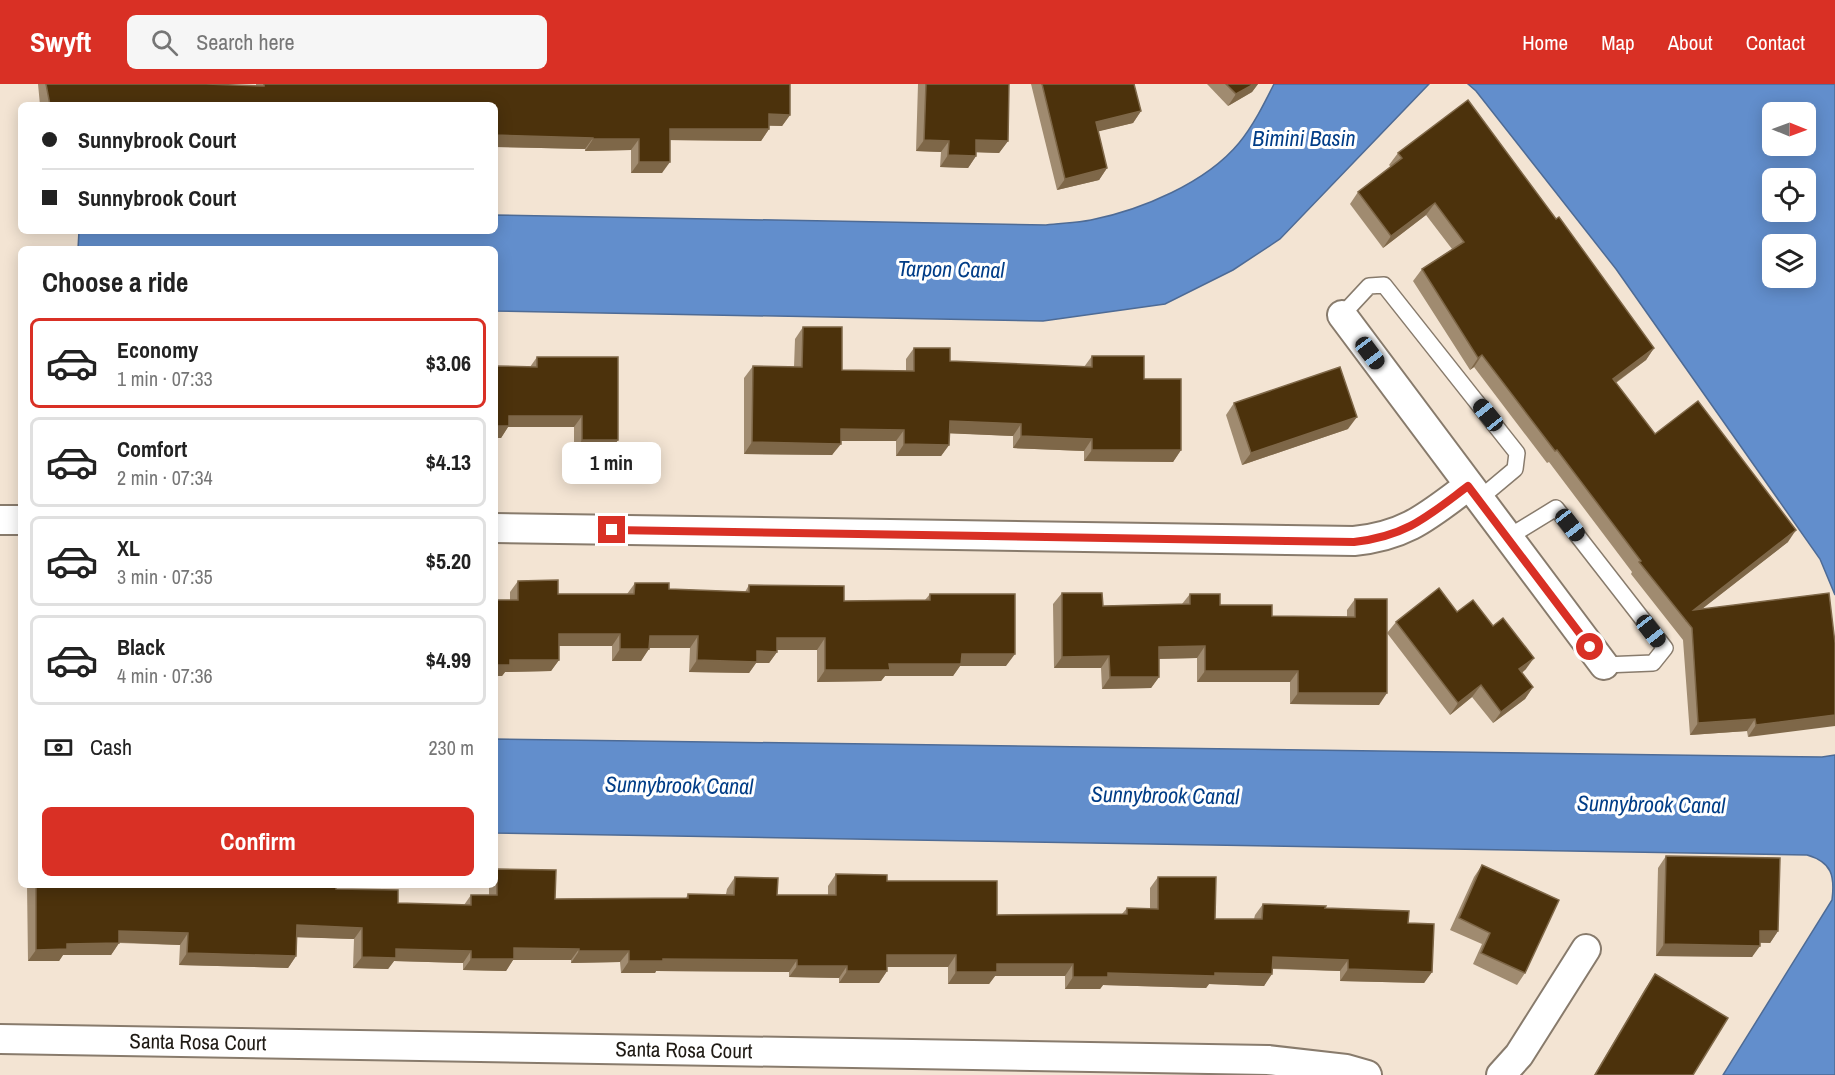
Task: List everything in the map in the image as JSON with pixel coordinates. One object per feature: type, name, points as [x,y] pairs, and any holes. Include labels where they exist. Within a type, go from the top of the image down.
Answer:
[{"type":"street","points":[[1342,315],[1604,665]]},
{"type":"street","points":[[498,528],[1354,542],[1392,535],[1473,493]]},
{"type":"street","points":[[0,520],[18,520]]},
{"type":"street","points":[[1501,1075],[1519,1055],[1586,949]]},
{"type":"street","name":"Santa Rosa Court","points":[[0,1039],[1268,1060],[1346,1069],[1367,1075]]},
{"type":"lane","points":[[1342,315],[1369,286],[1384,285],[1517,453],[1515,469],[1473,493]]},
{"type":"lane","points":[[1507,538],[1556,508],[1665,648],[1653,663],[1604,665]]},
{"type":"water","name":"Bimini Basin","points":[[1274,84],[1429,84],[1280,239],[1233,270],[1165,304],[1043,321],[498,311],[498,246],[78,246],[79,234],[498,234],[498,215],[1046,225],[1085,221],[1151,202],[1191,182],[1225,157],[1239,143],[1258,115]]},
{"type":"water","points":[[1468,84],[1835,84],[1835,595],[1820,559],[1616,269],[1476,91]]},
{"type":"water","name":"Sunnybrook Canal","points":[[498,739],[1822,757],[1835,755],[1835,1075],[1723,1075],[1832,900],[1833,884],[1830,871],[1822,862],[1807,855],[498,833]]},
{"type":"building","points":[[46,84],[264,86],[264,84],[790,84],[790,115],[769,114],[769,129],[670,129],[670,162],[639,162],[639,139],[498,135],[498,102],[49,102]]},
{"type":"building","points":[[926,84],[1009,84],[1008,141],[976,140],[976,156],[948,155],[949,141],[924,140]]},
{"type":"building","points":[[1042,84],[1134,84],[1141,111],[1096,122],[1107,168],[1065,179]]},
{"type":"building","points":[[1226,84],[1254,84],[1236,94]]},
{"type":"building","points":[[1468,100],[1556,219],[1559,217],[1654,348],[1613,379],[1655,434],[1698,401],[1796,530],[1694,610],[1829,593],[1835,643],[1835,715],[1756,725],[1755,719],[1698,723],[1692,628],[1482,355],[1478,358],[1422,269],[1464,242],[1435,203],[1391,236],[1358,192],[1402,158],[1398,153]]},
{"type":"building","points":[[803,327],[842,327],[842,370],[914,371],[914,348],[950,348],[950,361],[1092,367],[1092,356],[1144,356],[1144,379],[1181,379],[1181,450],[1092,450],[1092,439],[1021,436],[1021,424],[950,421],[949,445],[904,444],[904,430],[841,429],[841,444],[752,442],[753,366],[802,367]]},
{"type":"building","points":[[537,357],[618,357],[618,440],[582,440],[582,416],[509,416],[509,426],[498,426],[498,366],[537,367]]},
{"type":"building","points":[[1340,367],[1357,417],[1251,453],[1234,403]]},
{"type":"building","points":[[558,580],[558,594],[634,594],[635,583],[669,583],[669,589],[749,592],[749,585],[844,586],[844,601],[930,600],[930,594],[1015,594],[1015,654],[962,654],[961,664],[889,664],[890,670],[825,670],[825,638],[777,638],[777,652],[757,651],[757,662],[697,660],[698,636],[650,636],[649,649],[620,649],[620,634],[559,634],[559,660],[510,660],[510,665],[498,665],[498,600],[518,600],[518,581]]},
{"type":"building","points":[[1439,588],[1457,612],[1473,600],[1493,626],[1503,618],[1534,658],[1519,669],[1533,687],[1501,712],[1481,685],[1458,703],[1396,622]]},
{"type":"building","points":[[1062,593],[1102,593],[1103,606],[1190,604],[1190,594],[1220,594],[1220,605],[1272,605],[1272,616],[1355,617],[1355,599],[1387,599],[1387,693],[1298,693],[1298,671],[1205,671],[1205,646],[1159,647],[1159,677],[1110,677],[1109,656],[1062,657]]},
{"type":"building","points":[[1666,856],[1780,858],[1778,931],[1760,931],[1760,946],[1664,944]]},
{"type":"building","points":[[1482,865],[1559,900],[1525,973],[1481,953],[1490,933],[1459,918]]},
{"type":"building","points":[[498,869],[556,870],[555,899],[688,898],[688,894],[734,895],[735,877],[778,878],[777,895],[836,895],[836,874],[887,875],[887,881],[997,881],[997,915],[1127,914],[1127,908],[1158,909],[1158,877],[1216,877],[1215,919],[1262,919],[1263,904],[1409,911],[1408,923],[1434,924],[1432,972],[1348,969],[1348,960],[1273,957],[1272,974],[1215,973],[1215,976],[1108,973],[1108,977],[1073,977],[1073,964],[997,964],[997,972],[956,972],[956,955],[887,955],[887,971],[847,971],[847,966],[797,966],[797,960],[629,961],[629,951],[579,951],[579,949],[514,948],[514,959],[471,959],[471,951],[396,949],[396,958],[362,957],[362,928],[297,925],[296,956],[187,953],[188,933],[119,931],[119,943],[67,944],[67,949],[36,950],[36,888],[398,890],[398,903],[471,905],[471,895],[497,895]]},
{"type":"building","points":[[1655,974],[1728,1018],[1693,1075],[1595,1075]]},
{"type":"route","points":[[612,530],[1354,542],[1392,535],[1418,523],[1468,486],[1590,647]]},
{"type":"water label","name":"Tarpon Canal","points":[[951,269]]}]
